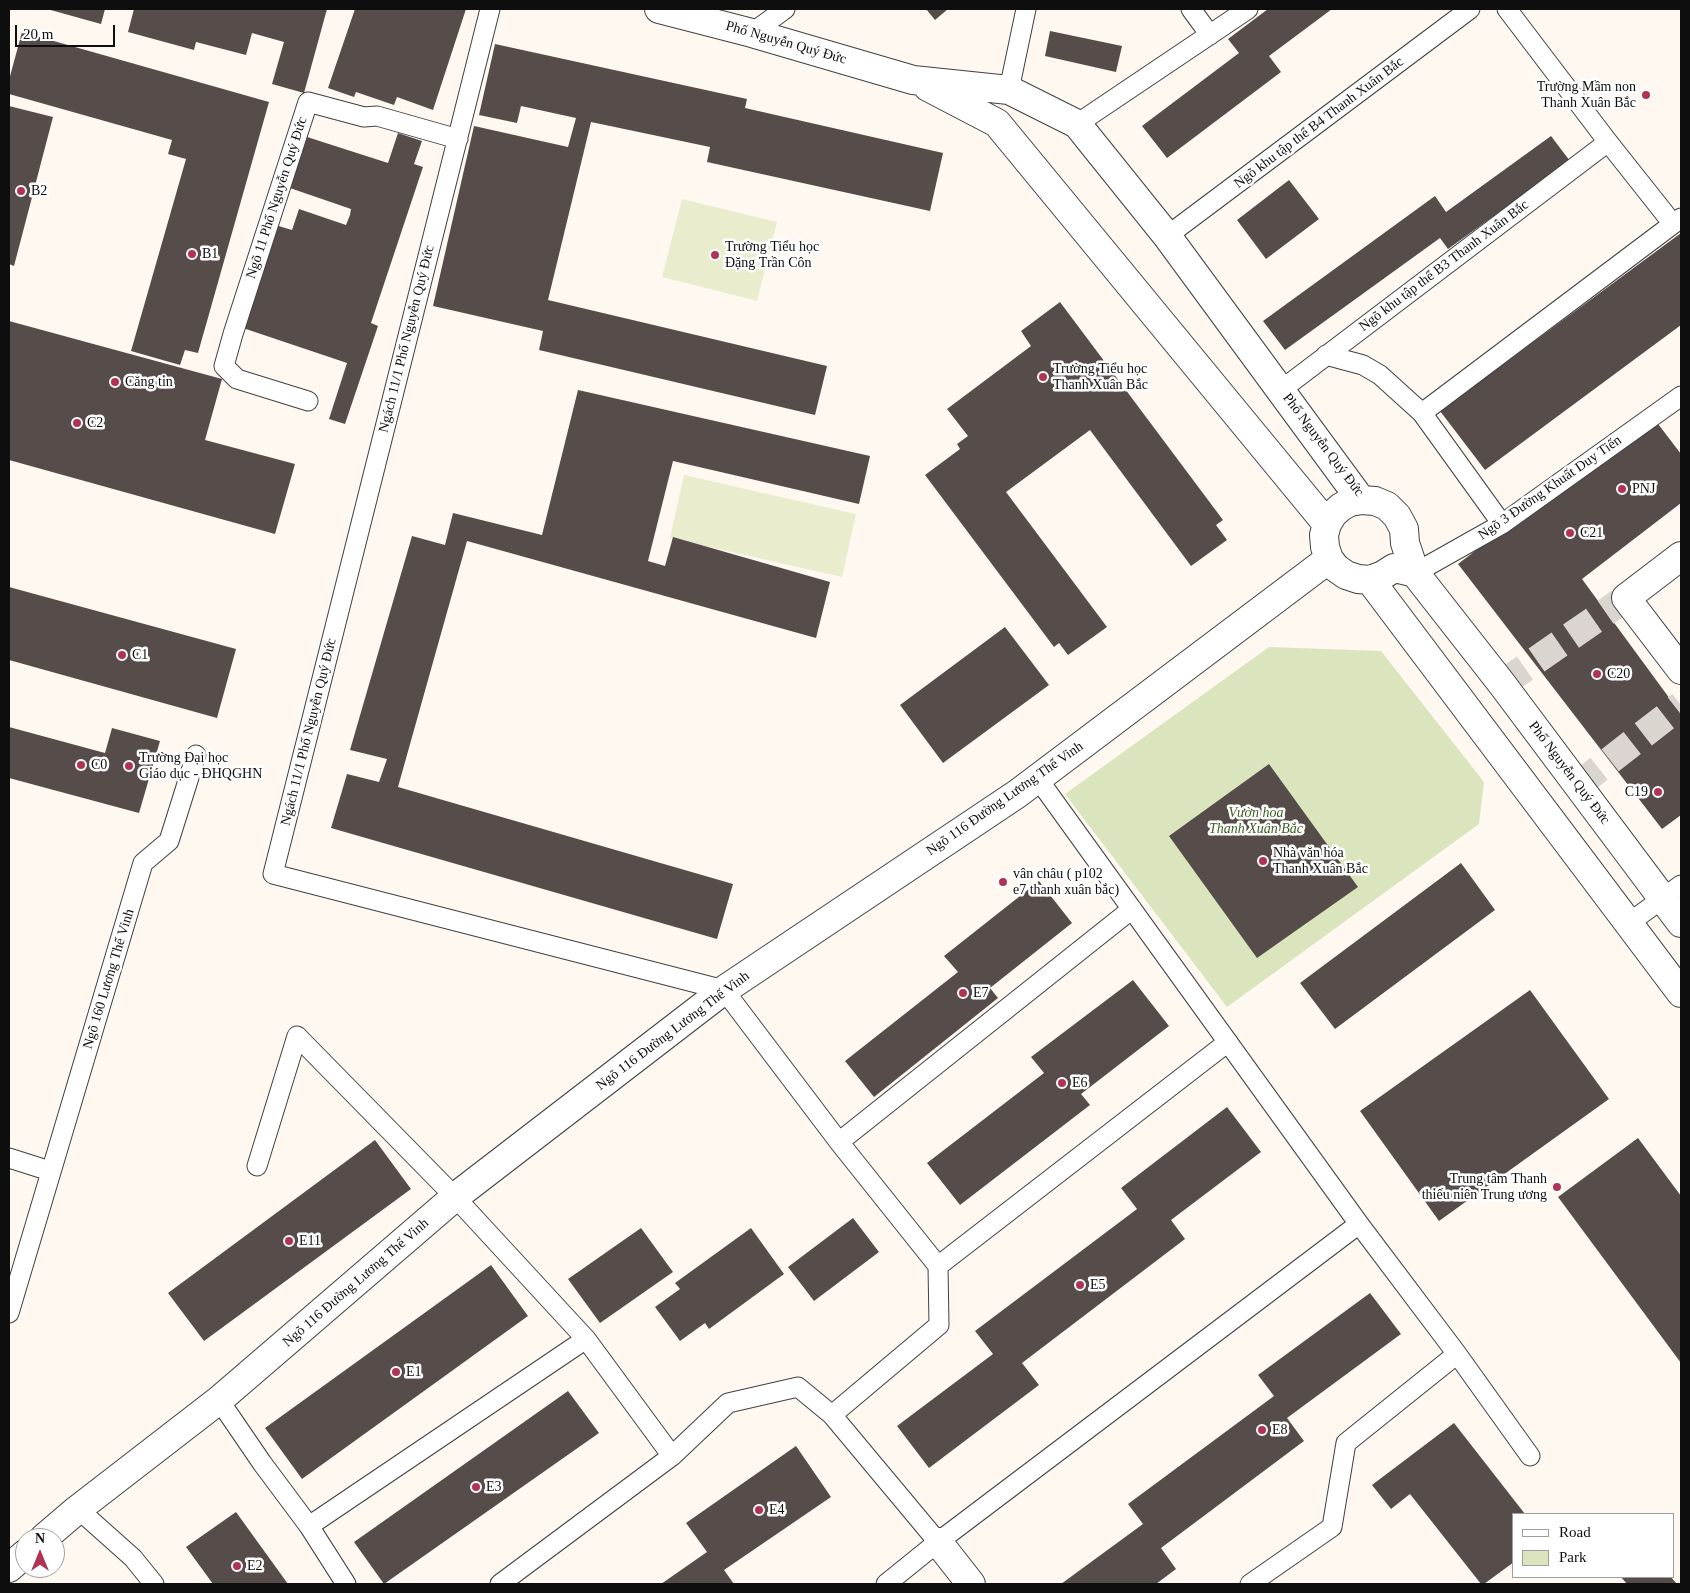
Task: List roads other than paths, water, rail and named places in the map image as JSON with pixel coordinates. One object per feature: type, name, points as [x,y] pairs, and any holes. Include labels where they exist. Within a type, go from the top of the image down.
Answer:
[{"type":"street","name":"Phố Nguyễn Quý Đức","points":[[658,9],[752,33],[913,80],[1009,90],[1077,124],[1167,236],[1361,500],[1375,501],[1387,506],[1397,516],[1404,529],[1405,543],[1414,573],[1672,892],[1681,923]]},
{"type":"street","name":"Phố Nguyễn Quý Đức","points":[[913,80],[997,123],[1327,524]]},
{"type":"street","points":[[997,123],[1009,90]]},
{"type":"street","points":[[1361,500],[1350,502],[1341,507],[1333,514],[1327,524],[1324,535],[1329,559],[1336,568],[1346,575],[1358,579],[1370,580],[1394,568],[1414,573]]},
{"type":"street","points":[[1681,556],[1626,598],[1681,670]]},
{"type":"street","name":"Ngõ 116 Đường Lương Thế Vinh","points":[[56,1528],[219,1400],[455,1198],[724,990],[1009,800],[1329,559]]},
{"type":"street","points":[[1370,580],[1681,993]]},
{"type":"street","points":[[938,1542],[971,1584]]},
{"type":"lane","points":[[458,139],[490,9]]},
{"type":"lane","points":[[752,33],[784,9]]},
{"type":"lane","points":[[1009,90],[1026,9]]},
{"type":"lane","points":[[1190,9],[1210,35]]},
{"type":"lane","points":[[1077,124],[1248,9]]},
{"type":"lane","name":"Ngõ khu tập thể B4 Thanh Xuân Bắc","points":[[1167,236],[1470,9]]},
{"type":"lane","points":[[1422,412],[1677,221],[1608,142],[1507,9]]},
{"type":"lane","name":"Ngõ 11 Phố Nguyễn Quý Đức","points":[[308,401],[237,379],[224,366],[308,102],[364,117],[377,116],[458,139]]},
{"type":"lane","name":"Ngách 11/1 Phố Nguyễn Quý Đức","points":[[458,139],[273,874],[724,990]]},
{"type":"lane","name":"Ngõ khu tập thể B3 Thanh Xuân Bắc","points":[[1281,390],[1608,142]]},
{"type":"lane","points":[[1326,355],[1363,365],[1380,375],[1422,412],[1502,524]]},
{"type":"lane","name":"Ngõ 3 Đường Khuất Duy Tiến","points":[[1414,573],[1502,524],[1681,396]]},
{"type":"lane","name":"Ngõ 160 Lương Thế Vinh","points":[[9,1313],[143,863],[170,841],[196,755]]},
{"type":"lane","points":[[1038,779],[1359,1224],[1457,1354],[1530,1456]]},
{"type":"lane","points":[[1629,923],[1672,892]]},
{"type":"lane","points":[[839,1142],[1132,909]]},
{"type":"lane","points":[[724,990],[839,1142],[938,1266],[940,1325],[832,1415]]},
{"type":"lane","points":[[257,1166],[297,1036],[455,1198],[586,1339],[672,1456]]},
{"type":"lane","points":[[938,1266],[1228,1042]]},
{"type":"lane","points":[[9,1158],[50,1171]]},
{"type":"lane","points":[[886,1584],[938,1542],[1359,1224]]},
{"type":"lane","points":[[309,1526],[586,1339]]},
{"type":"lane","points":[[1250,1584],[1332,1527],[1346,1443],[1457,1354]]},
{"type":"lane","points":[[500,1584],[672,1456],[728,1403],[798,1387],[832,1415],[938,1542]]},
{"type":"lane","points":[[219,1400],[262,1463],[309,1526],[346,1584]]},
{"type":"lane","points":[[78,1509],[133,1558],[154,1584]]},
{"type":"tunnel","points":[[1502,684],[1626,598]]},
{"type":"tunnel","points":[[1577,786],[1681,705]]},
{"type":"place","name":"Trường Mầm non Thanh Xuân Bắc","points":[[1646,95]]},
{"type":"place","name":"B2","points":[[21,191]]},
{"type":"place","name":"B1","points":[[192,254]]},
{"type":"place","name":"Trường Tiểu học Đặng Trần Côn","points":[[715,255]]},
{"type":"place","name":"Trường Tiểu học Thanh Xuân Bắc","points":[[1043,377]]},
{"type":"place","name":"Căng tin","points":[[115,382]]},
{"type":"place","name":"C2","points":[[77,423]]},
{"type":"place","name":"PNJ","points":[[1622,489]]},
{"type":"place","name":"C21","points":[[1570,533]]},
{"type":"place","name":"C1","points":[[122,655]]},
{"type":"place","name":"C20","points":[[1597,674]]},
{"type":"place","name":"C0","points":[[81,765]]},
{"type":"place","name":"Trường Đại học Giáo dục - ĐHQGHN","points":[[129,766]]},
{"type":"place","name":"C19","points":[[1658,792]]},
{"type":"place","name":"Nhà văn hóa Thanh Xuân Bắc","points":[[1263,861]]},
{"type":"place","name":"vân châu ( p102 e7 thanh xuân bắc)","points":[[1003,882]]},
{"type":"place","name":"E7","points":[[963,993]]},
{"type":"place","name":"E6","points":[[1062,1083]]},
{"type":"place","name":"Trung tâm Thanh thiếu niên Trung ương","points":[[1557,1187]]},
{"type":"place","name":"E11","points":[[289,1241]]},
{"type":"place","name":"E5","points":[[1080,1285]]},
{"type":"place","name":"E1","points":[[396,1372]]},
{"type":"place","name":"E8","points":[[1262,1430]]},
{"type":"place","name":"E3","points":[[476,1487]]},
{"type":"place","name":"E4","points":[[759,1510]]},
{"type":"place","name":"E2","points":[[237,1566]]},
{"type":"park label","name":"Vườn hoa Thanh Xuân Bắc","points":[[1256,822]]}]
